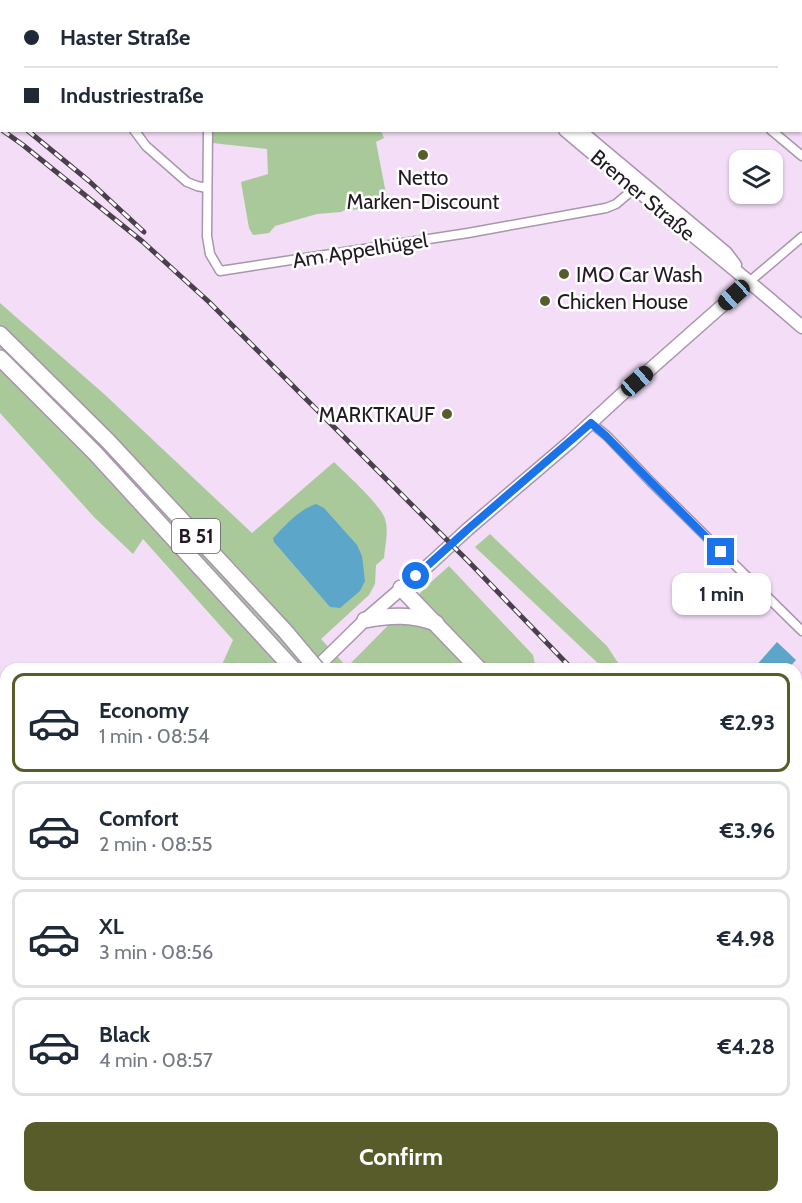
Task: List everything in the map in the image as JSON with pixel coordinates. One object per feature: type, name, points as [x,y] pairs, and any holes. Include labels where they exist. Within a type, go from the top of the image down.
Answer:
[{"type":"highway","name":"B 51","points":[[0,334],[108,441],[285,631],[311,663]]},
{"type":"highway","name":"B 51","points":[[0,358],[95,453],[288,663]]},
{"type":"highway","points":[[401,588],[473,663]]},
{"type":"highway","points":[[365,620],[383,616],[399,616],[421,618],[436,623]]},
{"type":"street","points":[[136,132],[146,146],[187,182],[207,188]]},
{"type":"street","name":"Am Appelhügel","points":[[208,132],[207,236],[210,254],[220,271],[468,233],[606,208],[616,204],[635,188]]},
{"type":"street","name":"Bremer Straße","points":[[568,132],[802,327]]},
{"type":"street","name":"Bremer Straße","points":[[581,132],[726,252],[749,282]]},
{"type":"street","points":[[773,132],[802,156]]},
{"type":"street","points":[[322,663],[401,588],[802,237]]},
{"type":"street","points":[[591,423],[802,631]]},
{"type":"green space","points":[[213,132],[381,132],[384,138],[376,142],[388,204],[353,210],[353,206],[341,212],[317,214],[275,226],[269,233],[253,235],[249,228],[241,182],[268,174],[267,149],[212,143]]},
{"type":"green space","points":[[0,303],[103,393],[252,533],[334,462],[377,506],[385,519],[387,533],[384,558],[376,565],[375,584],[369,595],[321,639],[343,663],[223,663],[233,640],[143,539],[133,554],[95,518],[0,413]]},
{"type":"green space","points":[[490,534],[607,646],[618,663],[598,663],[475,547]]},
{"type":"green space","points":[[449,566],[533,655],[535,663],[351,663]]},
{"type":"water","points":[[316,504],[324,508],[357,545],[362,556],[365,581],[360,591],[340,608],[330,607],[273,538],[298,514]]},
{"type":"water","points":[[777,642],[796,660],[793,663],[758,663]]},
{"type":"railway","points":[[5,132],[143,242],[209,302],[469,562],[566,663]]},
{"type":"railway","points":[[29,132],[89,181],[144,232]]},
{"type":"place","name":"Netto Marken-Discount","points":[[423,155]]},
{"type":"place","name":"IMO Car Wash","points":[[564,274]]},
{"type":"place","name":"Chicken House","points":[[545,301]]},
{"type":"place","name":"MARKTKAUF","points":[[447,414]]},
{"type":"route","points":[[416,576],[591,423],[721,552]]}]
